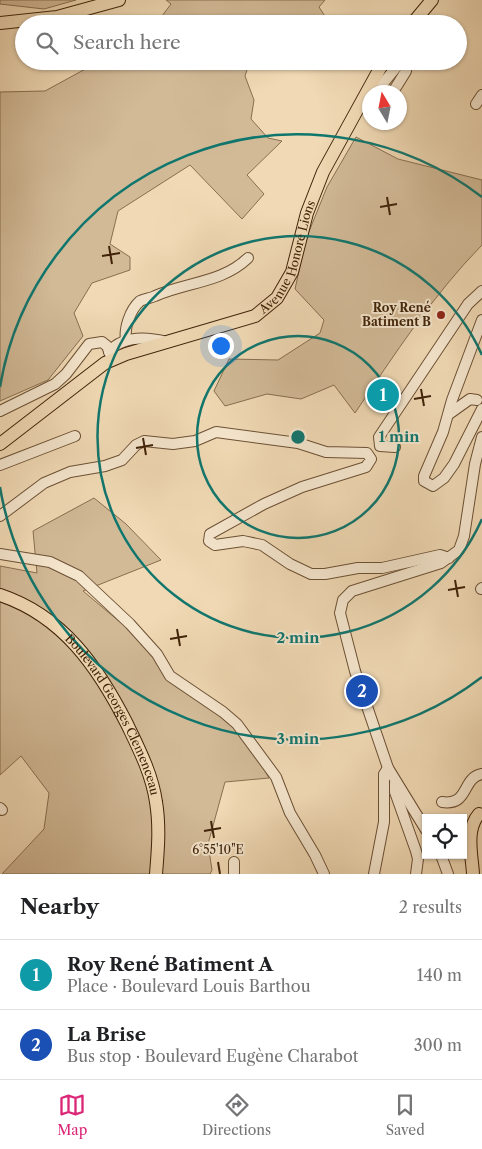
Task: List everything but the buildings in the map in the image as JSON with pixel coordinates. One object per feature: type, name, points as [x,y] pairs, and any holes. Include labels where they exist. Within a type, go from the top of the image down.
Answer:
[{"type":"main road","points":[[64,15],[119,0]]},
{"type":"main road","points":[[420,15],[432,0]]},
{"type":"main road","points":[[0,23],[15,21]]},
{"type":"main road","name":"Avenue Honoré Lions","points":[[111,356],[168,342],[254,316],[277,298],[292,272],[307,213],[323,172],[379,70]]},
{"type":"main road","points":[[0,444],[53,405],[111,356]]},
{"type":"main road","name":"Boulevard Georges Clemenceau","points":[[0,595],[38,612],[63,632],[88,659],[111,692],[151,778],[159,821],[156,874]]},
{"type":"main road","points":[[473,869],[470,855],[473,822],[481,812]]},
{"type":"main road","points":[[473,869],[477,837],[482,827]]},
{"type":"street","points":[[382,85],[394,70]]},
{"type":"street","points":[[397,85],[406,70]]},
{"type":"street","points":[[476,104],[482,94]]},
{"type":"street","points":[[358,106],[362,104]]},
{"type":"street","points":[[126,340],[124,330],[140,301],[165,291],[212,280],[237,268],[248,258]]},
{"type":"street","points":[[395,447],[380,446],[378,437],[468,304],[482,290]]},
{"type":"street","points":[[448,414],[470,399],[479,405],[444,478],[433,486],[428,485],[424,481],[424,476],[482,320]]},
{"type":"street","points":[[111,356],[116,344],[126,340],[155,339],[168,342]]},
{"type":"street","points":[[0,411],[55,384],[66,374],[89,344],[102,342],[111,356]]},
{"type":"street","points":[[0,516],[44,483],[70,472],[105,466],[122,460],[136,445],[144,441],[173,444],[194,440],[216,432],[298,443],[326,452],[367,453],[371,459],[366,467],[302,487],[264,504],[210,534],[209,541],[215,545],[243,541],[262,545],[290,564],[311,574],[325,574],[358,568],[382,568],[440,555],[449,558]]},
{"type":"street","points":[[0,465],[75,436]]},
{"type":"street","points":[[422,824],[395,783],[388,768],[341,622],[340,613],[343,600],[352,591],[449,558],[459,550],[464,536],[475,464],[482,437]]},
{"type":"street","points":[[0,554],[50,562],[79,576],[130,624],[157,654],[170,676],[223,712],[237,724],[276,777],[290,813],[324,874]]},
{"type":"street","points":[[374,874],[382,842],[384,774],[388,768]]},
{"type":"street","points":[[442,802],[455,802],[460,799],[475,776],[482,774]]},
{"type":"street","points":[[395,783],[395,792],[418,859],[416,874]]},
{"type":"street","points":[[442,859],[448,874]]},
{"type":"street","points":[[234,862],[234,874]]},
{"type":"shaded area","points":[[0,0],[76,0],[44,9],[0,4]]},
{"type":"shaded area","points":[[166,0],[325,0],[319,7],[324,15],[163,15],[171,4]]},
{"type":"shaded area","points":[[84,70],[247,70],[245,76],[254,100],[251,119],[268,138],[282,141],[247,175],[264,194],[242,219],[190,165],[118,211],[110,244],[130,257],[130,270],[92,283],[74,313],[83,336],[48,380],[0,401],[0,92],[45,91]]},
{"type":"shaded area","points":[[356,137],[398,159],[482,180],[482,245],[431,305],[355,413],[334,385],[301,399],[267,394],[225,406],[214,391],[229,359],[278,360],[320,333],[324,320],[295,289],[306,239],[327,187]]},
{"type":"shaded area","points":[[94,498],[126,524],[161,560],[83,591],[139,638],[170,680],[222,717],[249,740],[269,778],[225,782],[208,844],[212,870],[210,874],[2,874],[44,829],[49,793],[21,756],[0,775],[0,566],[37,573],[33,531]]},
{"type":"place","name":"Roy René Batiment B","points":[[441,315]]},
{"type":"place","name":"Roy René Batiment A","points":[[383,395]]},
{"type":"place","name":"La Brise","points":[[362,691]]}]
